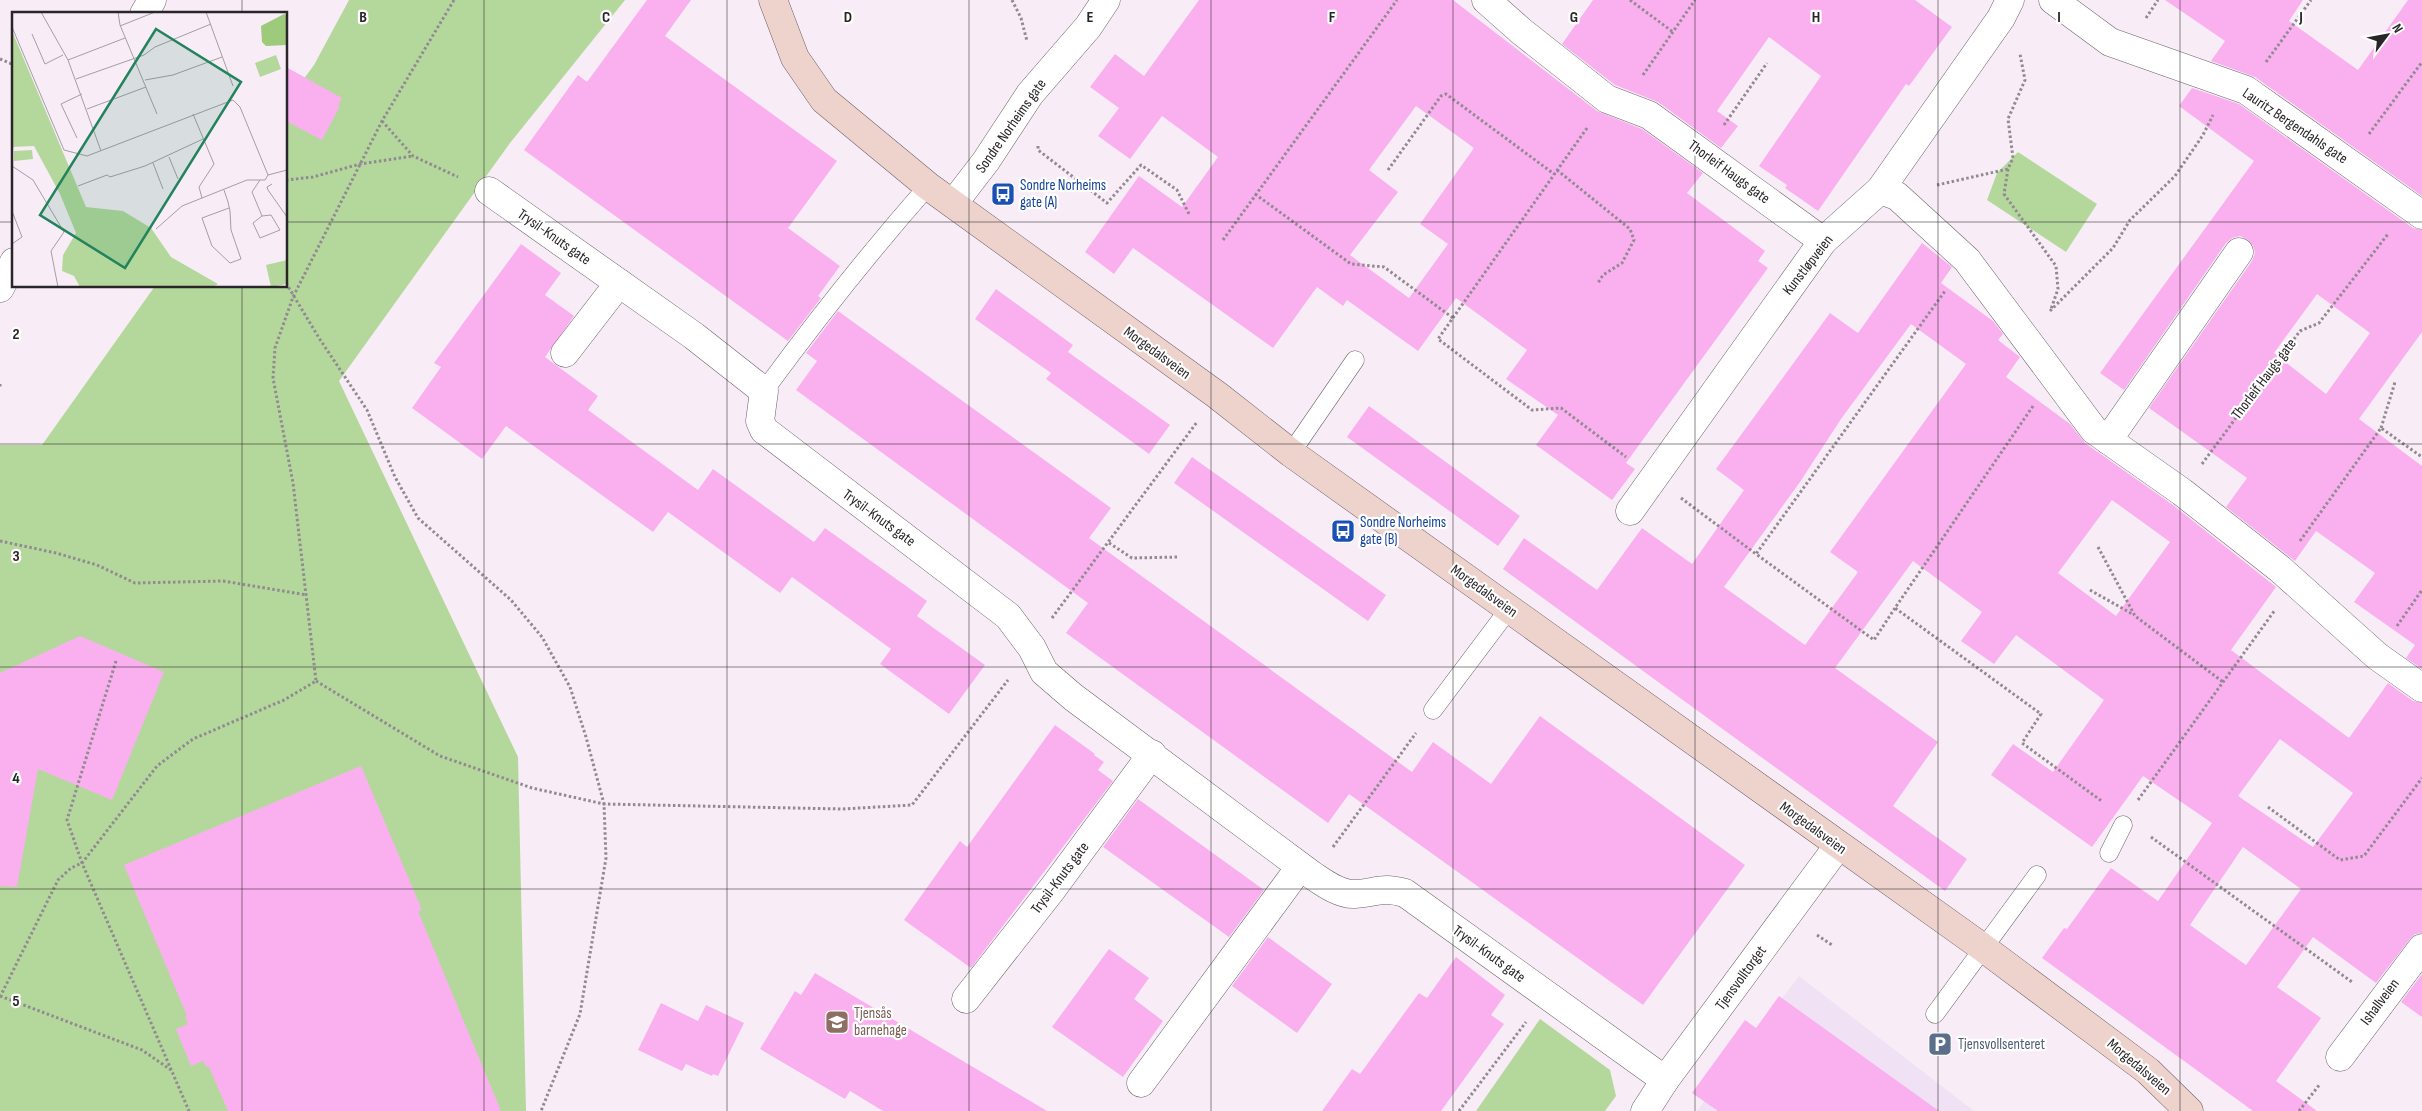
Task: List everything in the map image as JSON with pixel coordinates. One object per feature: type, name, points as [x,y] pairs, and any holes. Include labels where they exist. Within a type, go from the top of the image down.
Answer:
[{"type":"street","points":[[145,12],[152,0]]},
{"type":"street","name":"Morgedalsveien","points":[[774,0],[795,58],[824,100],[928,186],[1291,453],[1838,846],[1982,947],[2148,1071],[2189,1111]]},
{"type":"street","name":"Sondre Norheims gate","points":[[953,204],[986,162],[1030,94],[1088,27],[1106,0]]},
{"type":"street","name":"Thorleif Haugs gate","points":[[1486,0],[1521,32],[1620,104],[1649,115],[1823,242]]},
{"type":"street","name":"Lauritz Bergendahls gate","points":[[2052,0],[2110,42],[2238,87],[2416,210]]},
{"type":"street","name":"Kunstløpveien","points":[[1630,511],[1823,242],[1889,193],[2005,9]]},
{"type":"street","name":"Trysil-Knuts gate","points":[[489,191],[694,336],[764,391],[760,421],[764,430],[1008,616],[1032,648],[1044,672],[1073,697],[1152,754],[1306,871],[1334,889],[1353,895],[1388,888],[1405,893],[1665,1080]]},
{"type":"street","points":[[1889,193],[1967,260],[2094,430],[2182,492],[2288,575],[2377,656],[2422,688]]},
{"type":"street","points":[[2108,440],[2239,252]]},
{"type":"street","points":[[0,288],[12,266]]},
{"type":"street","points":[[565,353],[619,283]]},
{"type":"street","name":"Trysil-Knuts gate","points":[[966,999],[1053,888],[1152,754]]},
{"type":"street","name":"Tjensvolltorget","points":[[1645,1111],[1665,1080],[1838,846]]},
{"type":"street","points":[[1141,1083],[1306,871]]},
{"type":"street","name":"Ishallveien","points":[[2340,1057],[2422,948]]},
{"type":"lane","points":[[764,391],[820,314],[928,186]]},
{"type":"lane","points":[[1291,453],[1355,360]]},
{"type":"lane","points":[[1433,710],[1509,609]]},
{"type":"lane","points":[[2109,853],[2124,822]]},
{"type":"lane","points":[[1935,1014],[1982,947],[2037,875]]},
{"type":"path","points":[[316,681],[293,483],[273,378],[275,348],[293,297],[382,120],[454,0]]},
{"type":"path","points":[[1223,240],[1397,0]]},
{"type":"path","points":[[1630,0],[1673,32]]},
{"type":"path","points":[[1696,0],[1620,104],[1557,170],[1438,339],[1532,410],[1561,408],[1874,640],[2054,376]]},
{"type":"path","points":[[2025,337],[2113,248],[2130,220],[2175,176],[2238,87],[2311,0]]},
{"type":"path","points":[[2005,9],[2020,52],[2025,80],[2008,118],[2013,158],[2008,169],[2004,194],[2056,266],[2058,289],[2050,311]]},
{"type":"path","points":[[0,59],[12,64]]},
{"type":"path","points":[[2348,162],[2422,62]]},
{"type":"path","points":[[1703,154],[1767,63]]},
{"type":"path","points":[[1030,94],[1038,150],[1107,203],[1141,165],[1177,190],[1190,216]]},
{"type":"path","points":[[1388,170],[1440,96],[1446,94],[1554,174]]},
{"type":"path","points":[[382,120],[413,156],[489,191]]},
{"type":"path","points":[[288,180],[313,177],[360,164],[413,156]]},
{"type":"path","points":[[1889,193],[2008,169]]},
{"type":"path","points":[[1557,170],[1630,229],[1634,240],[1622,263],[1603,275],[1598,283]]},
{"type":"path","points":[[1255,194],[1351,264],[1384,267],[1453,318]]},
{"type":"path","name":"Thorleif Haugs gate","points":[[2182,492],[2300,331],[2320,323],[2416,210]]},
{"type":"path","points":[[1756,554],[1967,260]]},
{"type":"path","points":[[288,287],[367,410],[395,477],[418,518],[511,600],[542,636],[570,687],[586,737],[604,804],[606,858],[580,1014],[541,1111]]},
{"type":"path","points":[[2124,822],[2223,682],[2381,428],[2395,382]]},
{"type":"path","points":[[2381,428],[2422,457]]},
{"type":"path","points":[[0,541],[56,553],[97,565],[134,583],[223,581],[307,595]]},
{"type":"path","points":[[1109,543],[1132,558],[1179,557]]},
{"type":"path","points":[[2098,547],[2135,616]]},
{"type":"path","points":[[2090,590],[2135,616],[2223,682]]},
{"type":"path","points":[[2377,656],[2422,590]]},
{"type":"path","points":[[1895,608],[2041,714],[2022,743],[2124,822],[2380,1002]]},
{"type":"path","points":[[116,661],[67,820],[82,863],[189,1111]]},
{"type":"path","points":[[316,681],[440,756],[532,788],[604,804],[842,809]]},
{"type":"path","points":[[172,1071],[142,1050],[0,996],[58,880],[71,868],[82,863],[157,766],[193,739],[284,700],[316,681]]},
{"type":"path","points":[[1306,871],[1433,710]]},
{"type":"path","points":[[2268,807],[2340,860],[2364,856],[2422,778]]},
{"type":"path","points":[[1459,1111],[1546,996]]},
{"type":"shaded area","points":[[1799,976],[1974,1111],[1697,1111]]},
{"type":"green space","points":[[349,0],[625,0],[510,143],[339,381],[518,757],[526,1111],[0,1111],[0,445],[42,445],[154,288],[288,288],[288,100],[314,65]]},
{"type":"green space","points":[[2018,152],[2097,204],[2066,252],[1987,200],[1997,173]]},
{"type":"green space","points":[[1540,1019],[1610,1070],[1616,1096],[1605,1111],[1476,1111]]},
{"type":"building","points":[[647,0],[691,0],[665,36],[837,161],[788,228],[840,266],[818,296],[821,298],[788,341],[524,150],[578,75],[587,82]]},
{"type":"building","points":[[1199,0],[1453,0],[1597,111],[1642,129],[1703,173],[1687,193],[1765,251],[1758,261],[1768,268],[1626,463],[1635,469],[1612,500],[1536,445],[1558,415],[1506,379],[1527,350],[1456,298],[1418,351],[1347,300],[1343,306],[1317,287],[1273,348],[1133,248],[1114,274],[1085,252],[1139,176],[1182,207],[1218,157],[1162,116],[1130,159],[1098,136],[1119,108],[1090,87],[1115,54],[1144,76]],"holes":[[[1416,106],[1474,148],[1420,224],[1448,244],[1409,298],[1350,255],[1398,192],[1369,170]]]},
{"type":"building","points":[[1593,0],[1915,0],[1952,27],[1909,86],[1906,84],[1818,211],[1785,188],[1787,185],[1759,166],[1821,76],[1769,37],[1717,111],[1738,126],[1721,148],[1658,102],[1615,85],[1562,44]]},
{"type":"building","points":[[2165,0],[2303,0],[2289,21],[2358,70],[2408,0],[2422,0],[2422,196],[2255,77],[2211,61],[2225,41]]},
{"type":"building","points":[[288,68],[342,98],[338,105],[340,106],[322,140],[288,122]]},
{"type":"building","points":[[2192,88],[2239,104],[2413,228],[2422,230],[2422,332],[2359,419],[2422,466],[2422,669],[2406,658],[2415,645],[2354,602],[2375,573],[2316,531],[2295,561],[2226,507],[2247,478],[2149,408],[2252,261],[2255,253],[2253,246],[2248,240],[2240,236],[2232,238],[2226,243],[2124,390],[2100,373],[2254,161],[2179,106]],"holes":[[[2317,294],[2370,333],[2326,394],[2274,353]]]},
{"type":"building","points":[[1922,243],[1952,267],[1941,283],[1993,321],[2003,334],[1998,340],[2020,357],[2006,377],[2070,424],[2085,443],[2173,505],[2276,587],[2231,650],[2349,738],[2388,683],[2413,701],[2422,703],[2422,933],[2415,934],[2410,939],[2376,983],[2313,937],[2277,987],[2321,1018],[2276,1081],[2317,1111],[2253,1111],[2042,958],[2064,928],[2067,929],[2111,868],[2158,901],[2212,823],[2143,776],[2092,847],[1991,775],[2013,744],[2053,772],[2104,700],[2016,635],[1994,664],[1961,641],[1982,612],[1913,561],[1835,668],[1938,742],[1893,806],[1967,859],[1945,891],[1503,569],[1524,538],[1597,590],[1642,528],[1692,564],[1744,490],[1716,469],[1830,313],[1858,333]],"holes":[[[1911,324],[1966,364],[1830,552],[1858,572],[1805,645],[1724,587],[1800,482],[1841,419]],[[2112,500],[2170,542],[2116,616],[2058,573]],[[2280,739],[2353,793],[2313,847],[2238,796]],[[2243,847],[2301,889],[2246,965],[2190,925]]]},
{"type":"building","points":[[521,244],[561,273],[545,295],[574,316],[545,357],[598,396],[588,410],[698,490],[713,469],[814,542],[825,528],[927,601],[917,616],[985,665],[949,714],[880,664],[891,649],[792,577],[780,593],[668,512],[653,532],[506,426],[482,459],[412,408],[441,367],[434,363]]},
{"type":"building","points":[[996,289],[1073,345],[1068,352],[1170,425],[1149,454],[1046,379],[1051,373],[975,319]]},
{"type":"building","points":[[838,311],[1111,508],[1089,538],[1412,772],[1433,742],[1491,784],[1540,716],[1745,865],[1643,1005],[1349,794],[1328,823],[1066,633],[1088,603],[796,390],[817,361],[806,353]]},
{"type":"building","points":[[1369,406],[1520,516],[1498,546],[1347,437]]},
{"type":"building","points":[[1192,457],[1386,595],[1368,621],[1174,483]]},
{"type":"building","points":[[80,636],[164,672],[112,800],[38,769],[17,887],[0,886],[0,673]]},
{"type":"building","points":[[1055,725],[1104,762],[1098,770],[1113,781],[971,968],[904,920],[960,841],[967,847]]},
{"type":"building","points":[[361,766],[422,910],[418,911],[501,1111],[228,1111],[209,1067],[203,1061],[191,1066],[176,1029],[188,1024],[185,1017],[187,1016],[124,865]]},
{"type":"building","points":[[1138,799],[1264,890],[1229,937],[1103,847]]},
{"type":"building","points":[[1268,937],[1332,984],[1297,1033],[1232,986]]},
{"type":"building","points":[[1109,949],[1149,978],[1134,999],[1163,1021],[1123,1077],[1052,1027]]},
{"type":"building","points":[[1456,957],[1505,995],[1491,1015],[1504,1024],[1441,1111],[1322,1111],[1352,1069],[1360,1074],[1419,993],[1427,998]]},
{"type":"building","name":"Tjensås barnehage","points":[[815,973],[1047,1111],[883,1111],[850,1091],[845,1099],[760,1049],[795,991],[801,995]]},
{"type":"building","points":[[2422,974],[2422,1017],[2401,1002]]},
{"type":"building","points":[[1779,996],[1939,1111],[1718,1111],[1692,1093],[1745,1020],[1756,1028]]},
{"type":"building","points":[[661,1003],[698,1021],[706,1005],[744,1023],[718,1076],[713,1074],[712,1076],[686,1064],[682,1071],[638,1050]]},
{"type":"place","name":"Sondre Norheims gate (A)","points":[[1003,194]]},
{"type":"place","name":"Sondre Norheims gate (B)","points":[[1343,531]]},
{"type":"place","name":"Tjensås barnehage","points":[[837,1022]]},
{"type":"place","name":"Tjensvollsenteret","points":[[1940,1044]]}]
